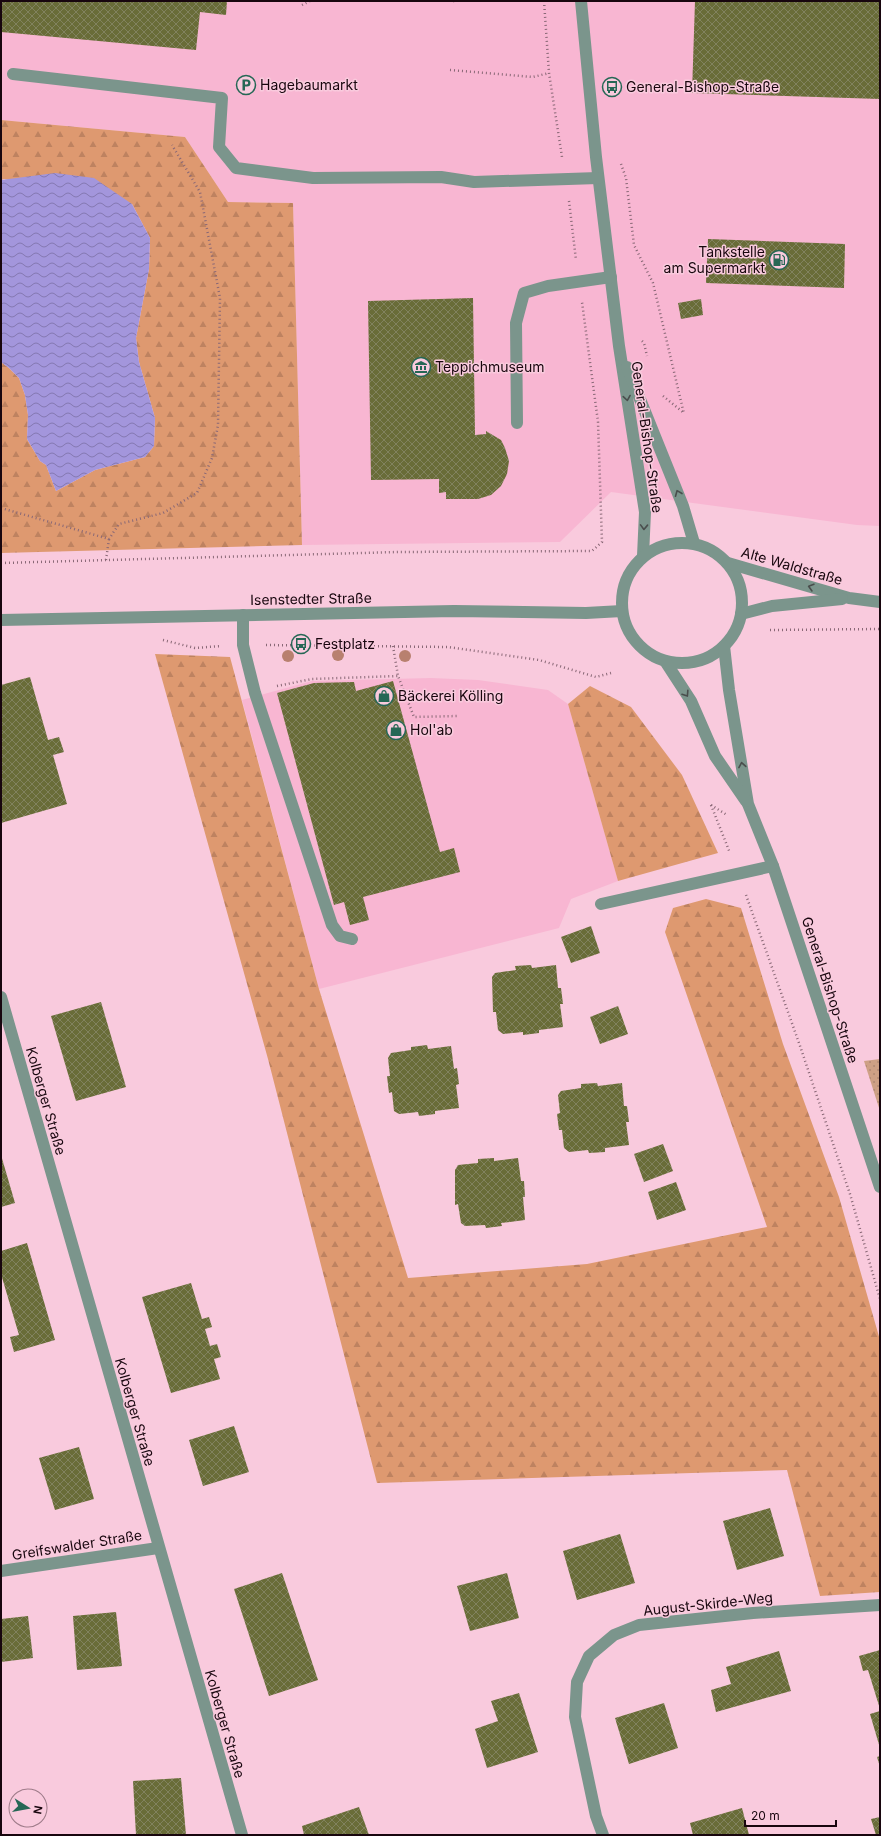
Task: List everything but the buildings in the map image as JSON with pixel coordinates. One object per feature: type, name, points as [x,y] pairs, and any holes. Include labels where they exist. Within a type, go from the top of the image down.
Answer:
[{"type":"street","name":"General-Bishop-Straße","points":[[581,1],[598,178],[619,346],[645,512],[643,556]]},
{"type":"street","points":[[13,74],[222,98],[219,147],[236,168],[313,178],[441,176],[474,182],[598,178]]},
{"type":"street","points":[[517,423],[516,323],[524,293],[548,286],[611,277]]},
{"type":"street","name":"General-Bishop-Straße","points":[[619,346],[683,506],[694,543]]},
{"type":"street","points":[[676,542],[694,543],[718,554],[728,563],[737,577],[741,593],[741,614],[738,626],[724,646],[711,656],[697,662],[681,663],[665,661],[649,654],[636,642],[627,628],[622,611],[622,595],[625,580],[633,567],[643,556],[664,545],[676,542]]},
{"type":"street","name":"Alte Waldstraße","points":[[728,563],[849,598],[880,602]]},
{"type":"street","name":"Alte Waldstraße","points":[[741,614],[772,606],[849,598]]},
{"type":"street","name":"Isenstedter Straße","points":[[1,620],[454,610],[586,613],[622,611]]},
{"type":"street","points":[[243,615],[243,645],[255,693],[332,925],[340,936],[352,938]]},
{"type":"street","name":"General-Bishop-Straße","points":[[724,646],[729,690],[748,804],[773,866],[880,1188]]},
{"type":"street","name":"General-Bishop-Straße","points":[[665,661],[691,701],[715,756],[748,804]]},
{"type":"street","points":[[600,904],[738,875],[773,866]]},
{"type":"street","name":"Kolberger Straße","points":[[1,998],[158,1548],[242,1835]]},
{"type":"street","name":"Greifswalder Straße","points":[[1,1571],[158,1548]]},
{"type":"street","name":"August-Skirde-Weg","points":[[603,1835],[596,1816],[575,1717],[577,1682],[589,1656],[614,1636],[639,1626],[753,1612],[880,1605]]},
{"type":"path","points":[[302,6],[310,1]]},
{"type":"path","points":[[450,70],[533,77],[549,73]]},
{"type":"path","points":[[106,560],[109,539],[119,524],[163,513],[197,493],[212,458],[218,424],[220,298],[200,192],[172,145]]},
{"type":"path","points":[[596,157],[618,158],[626,178],[634,244],[654,283],[684,414]]},
{"type":"path","points":[[1,508],[109,539]]},
{"type":"path","points":[[1,563],[398,552],[566,552],[592,551],[602,542]]},
{"type":"path","points":[[770,630],[880,629]]},
{"type":"path","points":[[160,639],[194,648],[243,645],[448,647],[538,660],[596,677],[611,673]]},
{"type":"path","points":[[393,646],[398,676],[414,717],[458,716]]},
{"type":"path","points":[[255,693],[285,684],[312,679],[398,676]]},
{"type":"path","points":[[711,805],[798,1040],[845,1179],[880,1299]]},
{"type":"shaded area","points":[[1,1],[880,1],[880,526],[857,525],[611,492],[560,542],[302,545],[293,203],[228,202],[185,137],[1,120]]},
{"type":"shaded area","points":[[431,678],[478,680],[548,690],[568,704],[618,881],[571,899],[559,928],[319,989],[242,700],[312,681]]},
{"type":"shaded area","points":[[880,1059],[880,1111],[864,1061]]},
{"type":"green space","points":[[1,120],[185,137],[228,202],[293,203],[302,545],[1,553],[1,362],[19,378],[25,395],[28,415],[27,439],[40,461],[46,465],[56,491],[95,470],[145,457],[154,446],[155,418],[139,362],[136,338],[149,269],[150,238],[132,204],[4,179],[1,180]]},
{"type":"green space","points":[[155,654],[230,657],[319,989],[408,1278],[587,1264],[767,1227],[665,932],[673,908],[706,899],[741,908],[783,1044],[839,1197],[880,1340],[880,1592],[820,1596],[787,1470],[377,1483],[268,1059]]},
{"type":"green space","points":[[590,686],[631,707],[682,775],[718,853],[618,881],[568,704]]},
{"type":"water","points":[[55,173],[94,178],[132,204],[150,238],[149,269],[136,338],[139,362],[155,418],[154,446],[145,457],[95,470],[56,491],[46,465],[40,461],[27,439],[28,415],[25,395],[19,378],[1,362],[1,180]]},
{"type":"place","name":"Hagebaumarkt","points":[[246,85]]},
{"type":"place","name":"General-Bishop-Straße","points":[[612,87]]},
{"type":"place","name":"Tankstelle am Supermarkt","points":[[779,260]]},
{"type":"place","name":"Teppichmuseum","points":[[421,367]]},
{"type":"place","name":"Festplatz","points":[[301,644]]},
{"type":"place","name":"Bäckerei Kölling","points":[[384,696]]},
{"type":"place","name":"Hol'ab","points":[[396,730]]}]
